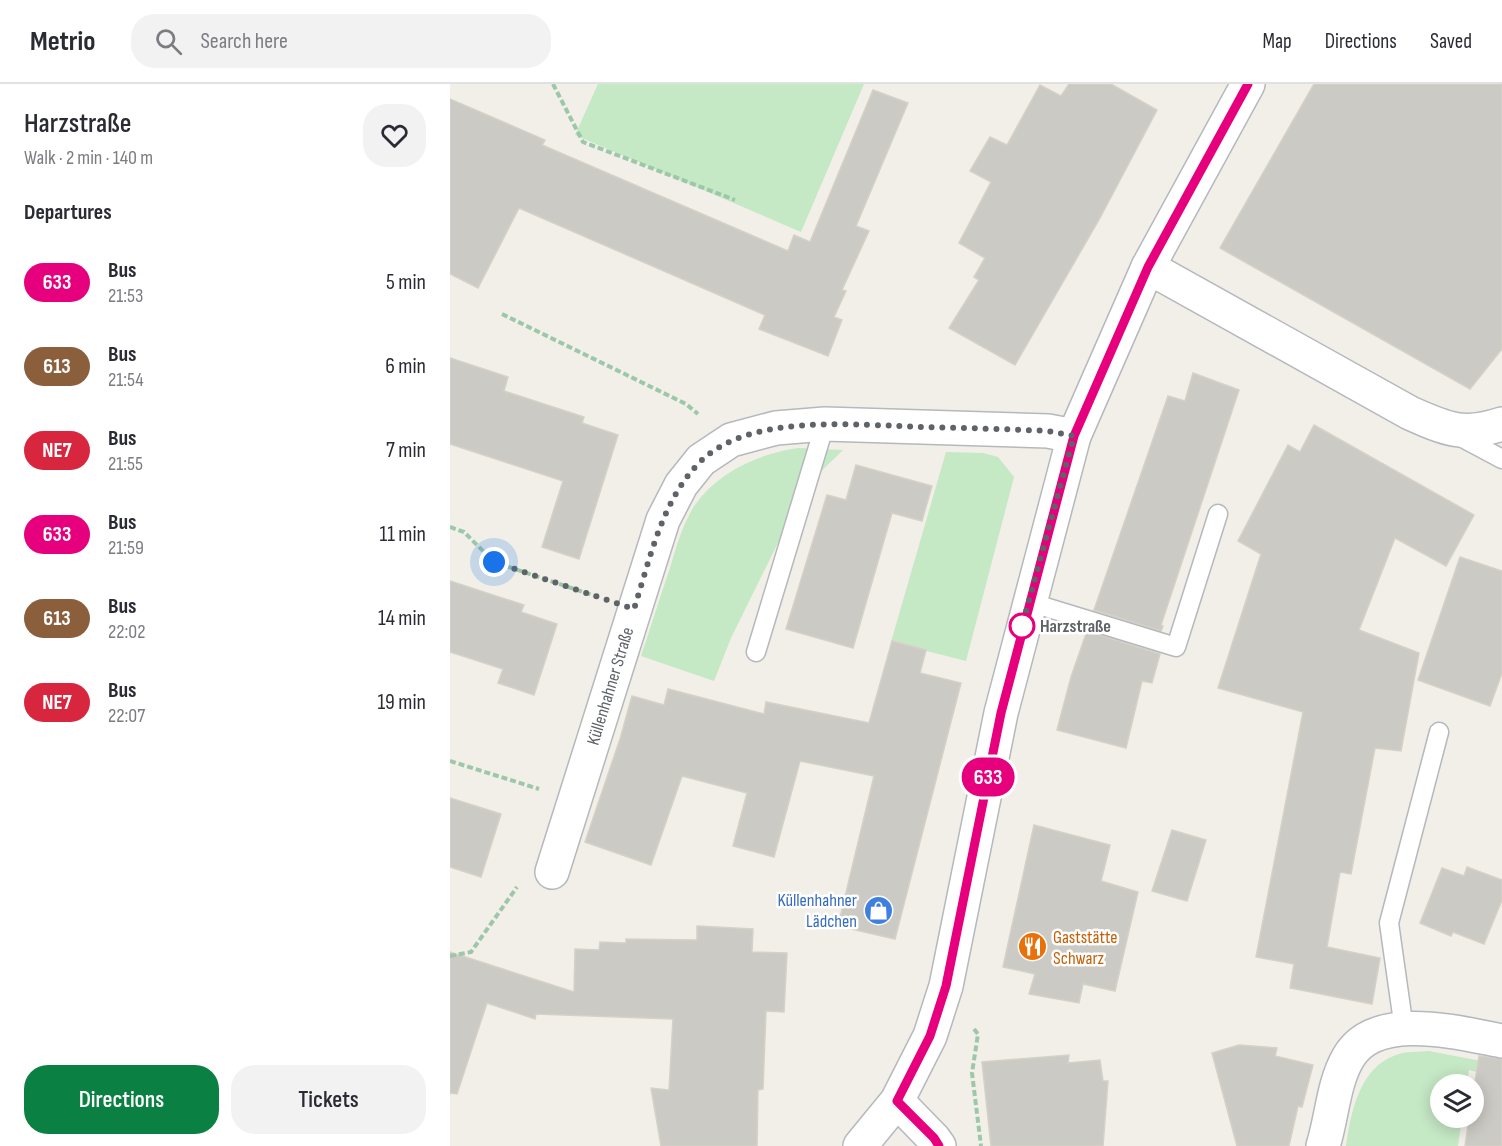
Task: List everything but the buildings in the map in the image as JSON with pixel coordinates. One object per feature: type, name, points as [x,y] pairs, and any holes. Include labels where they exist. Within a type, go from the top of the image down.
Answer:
[{"type":"street","points":[[860,1146],[897,1101],[930,1036],[946,986],[1001,713],[1074,436],[1148,267],[1248,84]]},
{"type":"street","points":[[1148,267],[1410,413],[1448,430],[1482,430],[1502,423]]},
{"type":"street","name":"Küllenhahner Straße","points":[[552,872],[663,520],[681,485],[701,460],[731,440],[776,428],[825,424],[1048,431],[1074,436]]},
{"type":"street","points":[[1323,1146],[1339,1080],[1348,1057],[1364,1039],[1384,1031],[1404,1029],[1448,1031],[1502,1041]]},
{"type":"street","points":[[897,1101],[934,1138],[939,1146]]},
{"type":"lane","points":[[756,652],[825,424]]},
{"type":"lane","points":[[1448,430],[1502,459]]},
{"type":"lane","points":[[1029,602],[1176,646],[1218,514]]},
{"type":"lane","points":[[1404,1029],[1389,923],[1438,732]]},
{"type":"path","points":[[553,84],[583,142],[735,200]]},
{"type":"path","points":[[502,314],[686,404],[731,440]]},
{"type":"path","points":[[450,527],[464,532],[494,562],[634,609]]},
{"type":"path","points":[[450,761],[574,799]]},
{"type":"path","points":[[450,956],[471,952],[522,881],[552,872]]},
{"type":"path","points":[[946,986],[978,1034],[972,1073],[981,1146]]},
{"type":"green space","points":[[598,84],[864,84],[801,232],[575,135]]},
{"type":"green space","points":[[798,448],[843,450],[806,486],[731,638],[714,681],[641,656],[680,537],[693,508],[702,496],[726,475],[753,460]]},
{"type":"green space","points":[[946,452],[983,453],[998,457],[1014,477],[966,661],[891,642]]},
{"type":"green space","points":[[1429,1051],[1502,1065],[1502,1079],[1469,1070],[1468,1074],[1430,1074],[1430,1128],[1461,1128],[1458,1146],[1346,1146],[1354,1106],[1365,1081],[1383,1061],[1408,1052]]},
{"type":"bus line","name":"633","points":[[939,1146],[934,1138],[897,1101],[930,1036],[946,986],[1001,713],[1074,436],[1148,267],[1248,84]]},
{"type":"place","name":"Harzstraße","points":[[1022,626]]},
{"type":"place","name":"Küllenhahner Lädchen","points":[[878,910]]},
{"type":"place","name":"Gaststätte Schwarz","points":[[1032,947]]},
{"type":"route","points":[[494,562],[634,609],[663,520],[681,485],[701,460],[731,440],[776,428],[825,424],[1048,431],[1074,436],[1022,626]]}]
